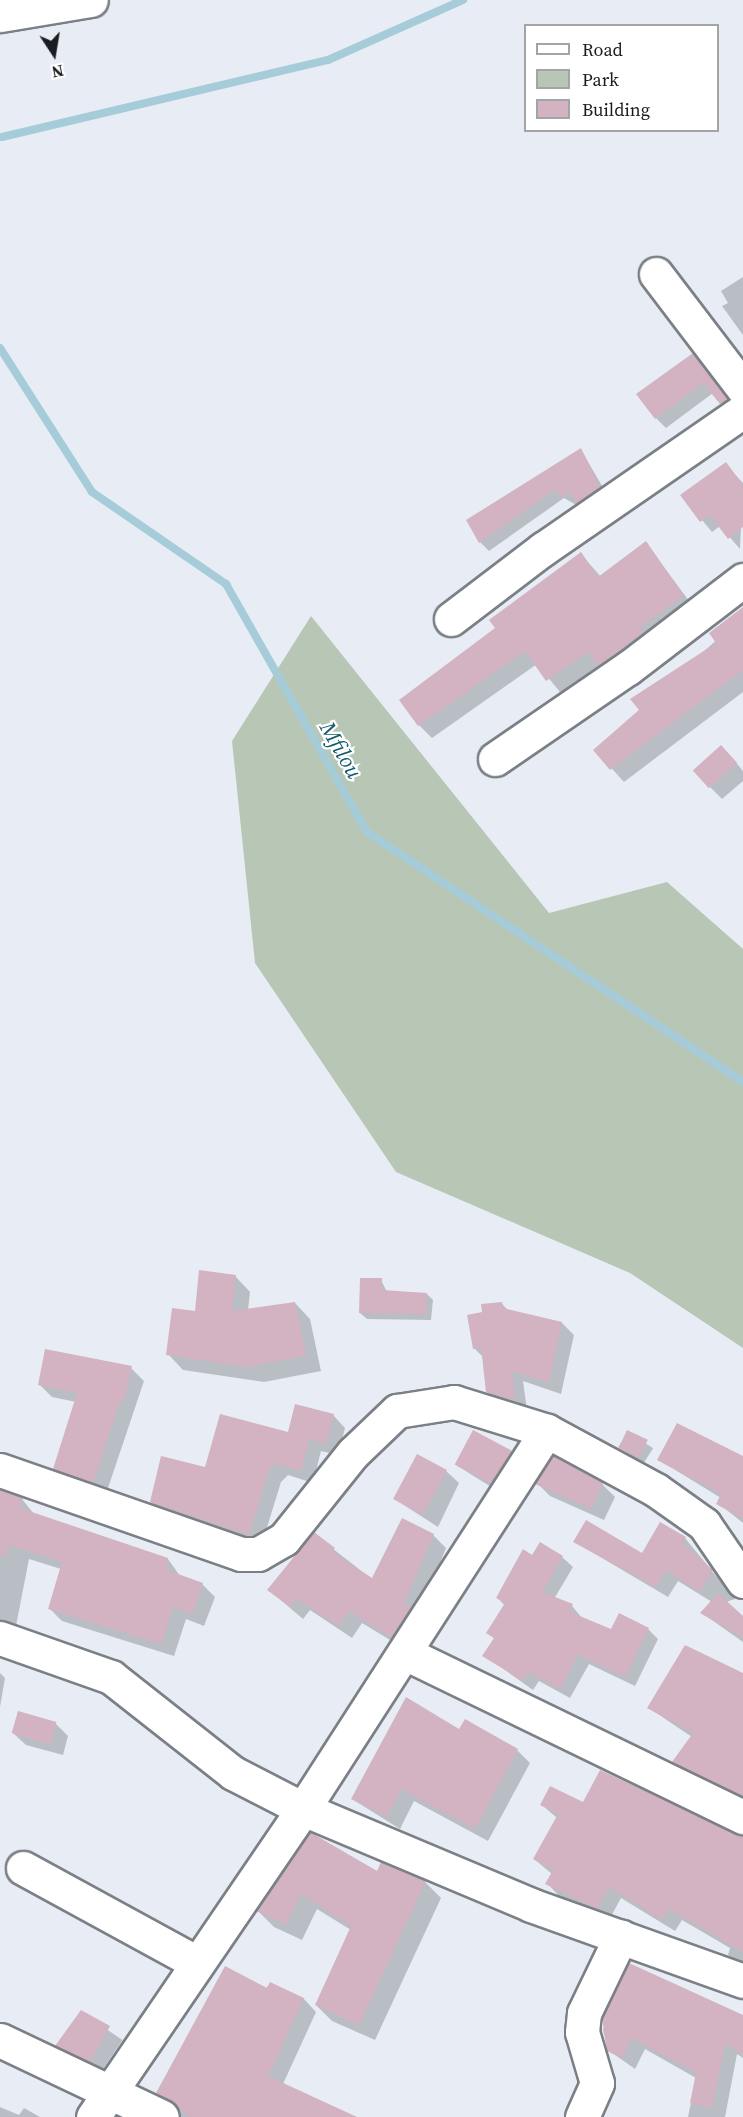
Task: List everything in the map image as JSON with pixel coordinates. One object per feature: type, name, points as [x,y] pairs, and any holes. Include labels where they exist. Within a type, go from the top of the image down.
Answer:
[{"type":"street","points":[[0,15],[92,0]]},
{"type":"street","points":[[656,274],[743,388]]},
{"type":"street","points":[[451,619],[543,549],[739,424]]},
{"type":"street","points":[[495,759],[628,668],[743,580]]},
{"type":"street","points":[[0,1470],[241,1554],[258,1554],[284,1539],[353,1452],[396,1411],[454,1402],[547,1431],[656,1490],[704,1524],[743,1581]]},
{"type":"street","points":[[100,2105],[303,1809],[547,1431]]},
{"type":"street","points":[[0,1638],[111,1677],[233,1773],[303,1809],[531,1905],[743,1981]]},
{"type":"street","points":[[405,1653],[743,1817]]},
{"type":"street","points":[[22,1868],[197,1963]]},
{"type":"street","points":[[582,2117],[597,2083],[582,2032],[584,2013],[621,1936]]},
{"type":"street","points":[[0,2040],[100,2105],[162,2117]]},
{"type":"green space","points":[[311,616],[549,913],[667,882],[743,949],[743,1348],[630,1273],[396,1172],[255,963],[232,741]]},
{"type":"building","points":[[693,353],[728,399],[720,404],[703,383],[655,419],[636,394]]},
{"type":"building","points":[[581,448],[600,487],[577,503],[570,492],[561,497],[556,489],[479,543],[466,520]]},
{"type":"building","points":[[726,462],[743,485],[743,527],[728,539],[710,515],[700,522],[680,495]]},
{"type":"building","points":[[646,541],[684,596],[640,627],[644,632],[598,666],[588,652],[546,681],[525,651],[418,726],[399,700],[495,628],[489,620],[581,552],[598,577]]},
{"type":"building","points":[[743,607],[743,670],[610,770],[593,750],[639,710],[630,699],[716,643],[709,633]]},
{"type":"building","points":[[721,745],[737,763],[709,788],[693,770]]},
{"type":"building","points":[[199,1270],[236,1275],[232,1311],[295,1302],[306,1356],[248,1367],[166,1355],[172,1308],[195,1311]]},
{"type":"building","points":[[360,1278],[382,1278],[382,1290],[427,1293],[426,1314],[359,1313]]},
{"type":"building","points":[[502,1302],[503,1308],[562,1322],[549,1383],[512,1371],[515,1398],[509,1399],[486,1392],[481,1347],[473,1349],[467,1315],[482,1312],[481,1304]]},
{"type":"building","points":[[45,1349],[132,1366],[124,1402],[120,1401],[93,1483],[53,1469],[77,1393],[38,1385]]},
{"type":"building","points":[[295,1404],[334,1414],[326,1444],[309,1439],[301,1471],[275,1464],[269,1470],[249,1535],[150,1502],[161,1456],[205,1467],[220,1414],[288,1432]]},
{"type":"building","points":[[677,1423],[743,1456],[743,1519],[716,1504],[721,1494],[657,1460]]},
{"type":"building","points":[[473,1430],[512,1451],[494,1485],[455,1464]]},
{"type":"building","points":[[627,1430],[648,1440],[639,1458],[619,1448]]},
{"type":"building","points":[[417,1454],[447,1470],[423,1515],[393,1499]]},
{"type":"building","points":[[553,1456],[603,1483],[591,1509],[535,1484]]},
{"type":"building","points":[[0,1490],[23,1498],[20,1508],[168,1558],[167,1570],[203,1583],[192,1614],[173,1607],[161,1644],[48,1609],[62,1562],[9,1545],[6,1556],[0,1555]]},
{"type":"building","points":[[402,1518],[434,1534],[404,1603],[411,1607],[391,1637],[349,1611],[339,1626],[296,1599],[290,1607],[267,1590],[314,1532],[335,1548],[332,1552],[372,1578]]},
{"type":"building","points":[[586,1520],[642,1553],[660,1522],[686,1537],[682,1543],[713,1570],[699,1592],[666,1570],[656,1587],[573,1542]]},
{"type":"building","points":[[540,1542],[563,1556],[542,1592],[573,1604],[570,1612],[611,1629],[619,1613],[649,1628],[625,1677],[578,1655],[560,1689],[528,1672],[523,1681],[482,1656],[494,1638],[486,1633],[505,1603],[496,1598],[523,1549],[532,1555]]},
{"type":"building","points":[[718,1593],[743,1616],[743,1638],[700,1613]]},
{"type":"building","points":[[685,1645],[743,1673],[743,1796],[672,1762],[693,1733],[647,1708]]},
{"type":"building","points":[[406,1697],[459,1729],[465,1719],[518,1749],[475,1829],[401,1789],[387,1817],[351,1799]]},
{"type":"building","points":[[18,1711],[56,1722],[50,1744],[12,1733]]},
{"type":"building","points":[[600,1770],[743,1836],[743,1952],[669,1909],[662,1920],[609,1887],[597,1909],[545,1884],[553,1870],[533,1859],[558,1814],[540,1805],[550,1786],[583,1802]]},
{"type":"building","points":[[310,1832],[377,1871],[381,1862],[426,1881],[359,2025],[315,2005],[351,1926],[301,1894],[286,1925],[256,1911]]},
{"type":"building","points":[[629,1963],[743,2015],[743,2055],[725,2044],[712,2108],[690,2103],[696,2073],[632,2038],[622,2058],[607,2051],[602,2018]]},
{"type":"building","points":[[225,1966],[267,1988],[270,1982],[304,1998],[268,2076],[357,2117],[191,2117],[156,2093]]},
{"type":"building","points":[[81,2010],[110,2026],[90,2062],[55,2046]]},
{"type":"waterway","points":[[2,137],[328,60],[463,0]]},
{"type":"waterway","name":"Mfilou","points":[[0,348],[92,492],[226,584],[367,832],[743,1082]]}]
